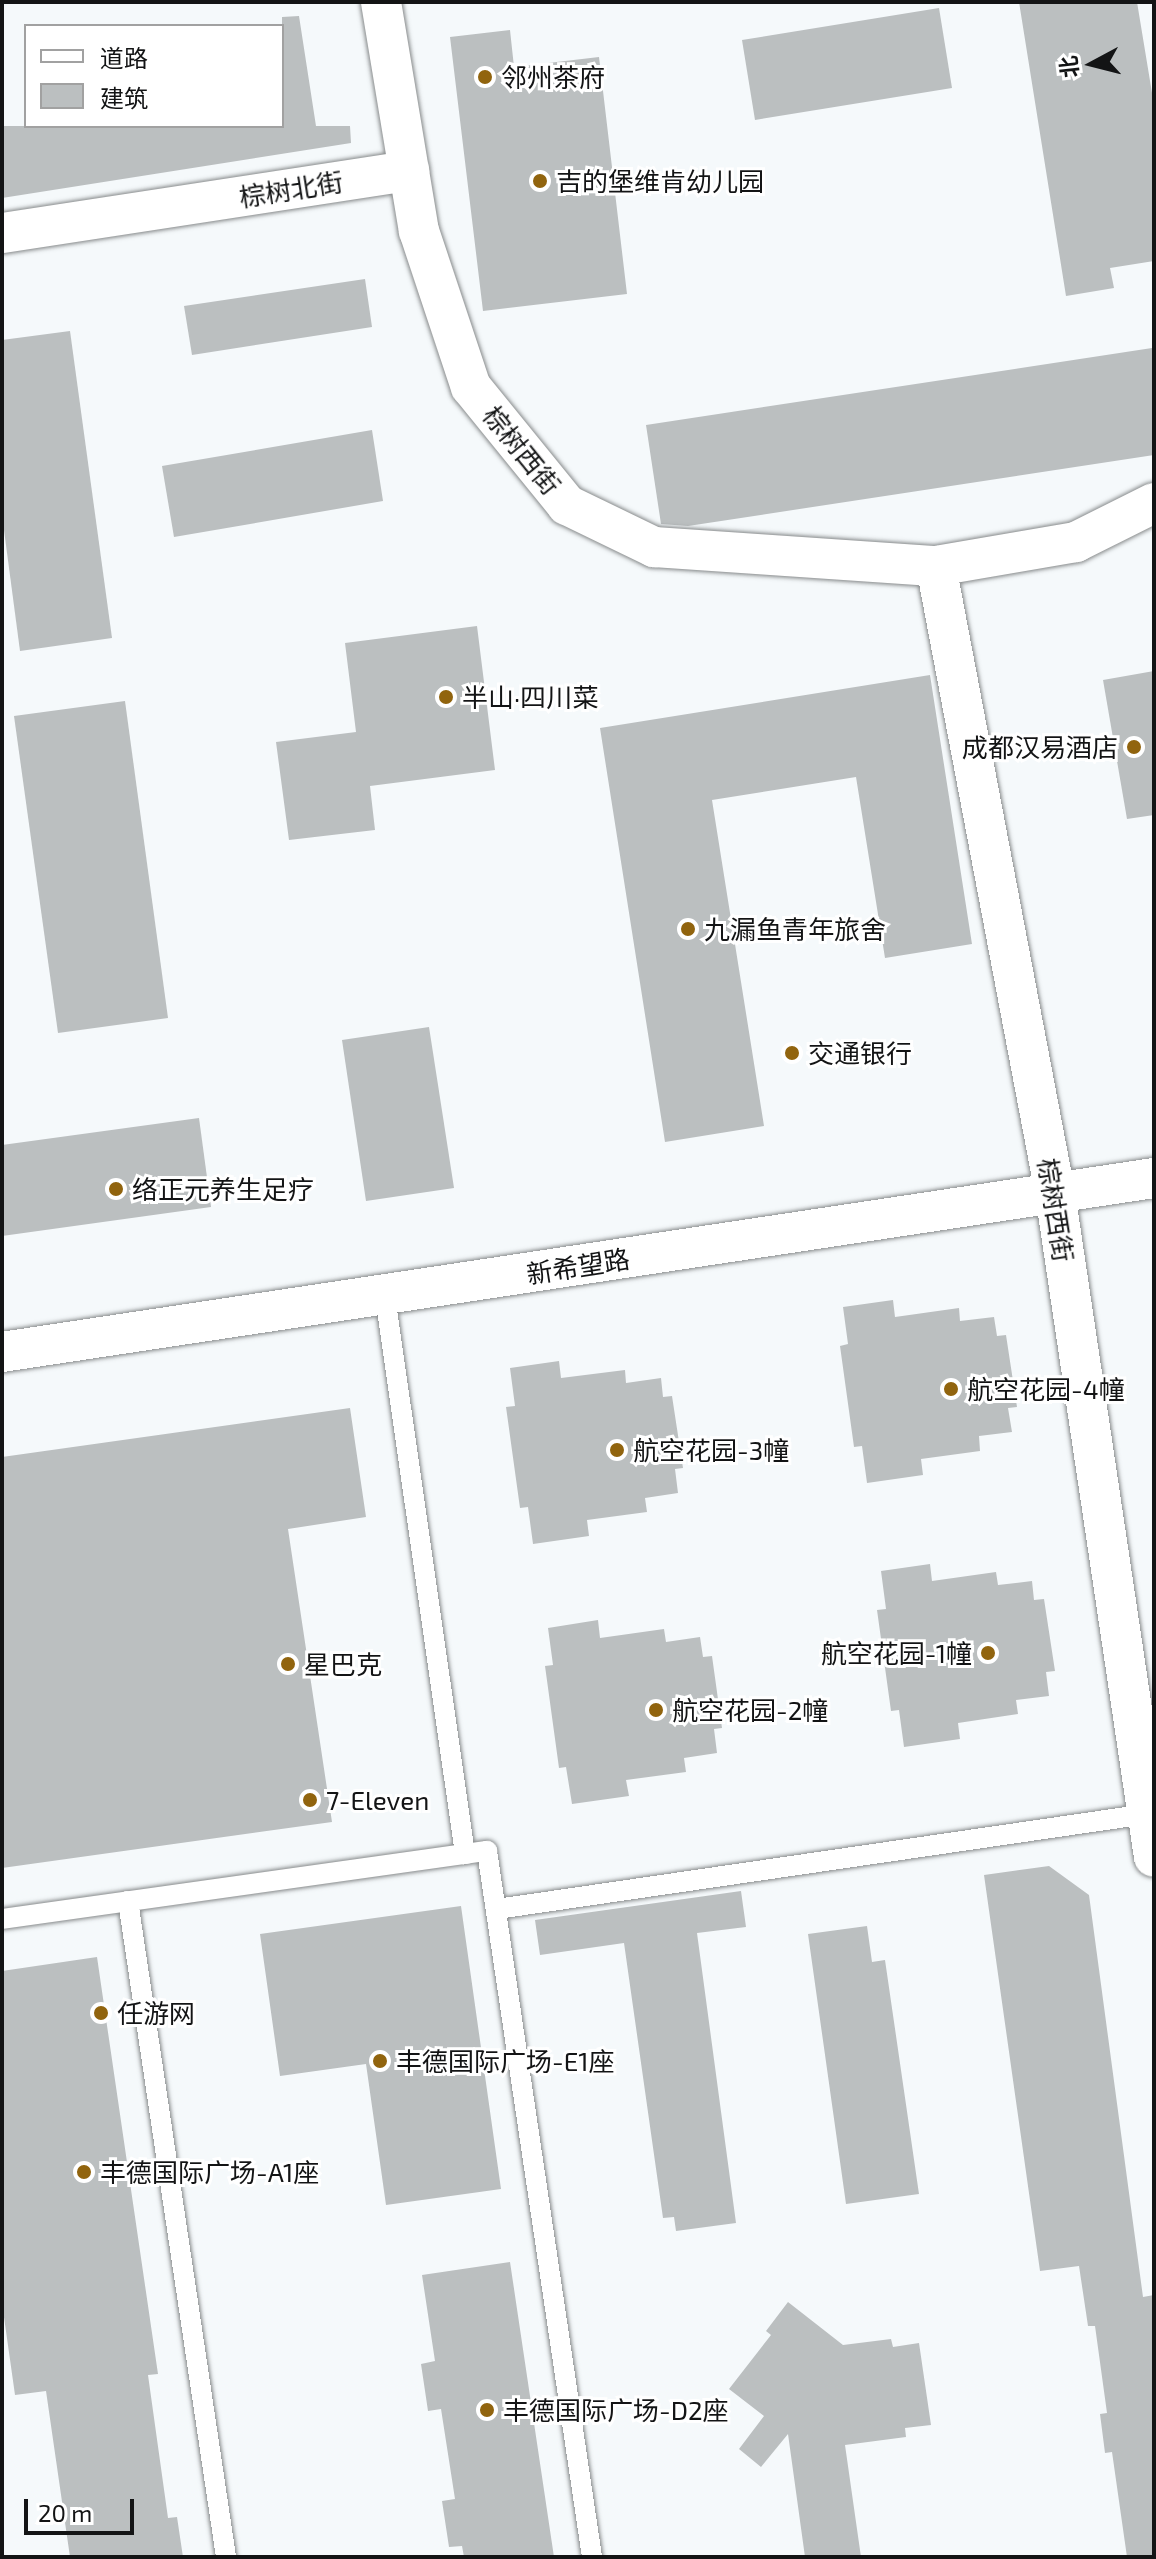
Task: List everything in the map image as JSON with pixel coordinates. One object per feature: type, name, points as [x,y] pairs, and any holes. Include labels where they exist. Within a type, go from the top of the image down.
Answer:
[{"type":"street","points":[[381,2],[409,171]]},
{"type":"street","name":"棕树北街","points":[[2,233],[409,171]]},
{"type":"street","name":"棕树西街","points":[[409,171],[419,231],[471,387],[567,505],[654,547],[936,566],[1076,542],[1154,503]]},
{"type":"street","name":"棕树西街","points":[[936,566],[1055,1193],[1154,1857]]},
{"type":"street","name":"新希望路","points":[[2,1352],[1154,1178]]},
{"type":"lane","points":[[385,1296],[465,1854]]},
{"type":"lane","points":[[497,1909],[1147,1814]]},
{"type":"lane","points":[[2,1919],[487,1851],[592,2557]]},
{"type":"lane","points":[[128,1901],[226,2557]]},
{"type":"building","points":[[1019,2],[1137,2],[1154,105],[1154,261],[1110,268],[1114,288],[1066,296]]},
{"type":"building","points":[[939,8],[952,88],[755,120],[742,40]]},
{"type":"building","points":[[299,16],[316,126],[350,126],[351,143],[2,198],[2,126],[284,128],[282,17]]},
{"type":"building","name":"吉的堡维肯幼儿园","points":[[510,30],[514,67],[599,57],[627,294],[483,311],[450,37]]},
{"type":"building","points":[[365,279],[372,327],[192,355],[184,306]]},
{"type":"building","points":[[70,331],[112,638],[20,651],[2,515],[2,340]]},
{"type":"building","points":[[1152,348],[1154,455],[688,526],[661,524],[646,425]]},
{"type":"building","points":[[372,430],[383,501],[174,537],[162,466]]},
{"type":"building","points":[[477,626],[495,770],[370,786],[375,830],[289,840],[276,742],[356,732],[345,643]]},
{"type":"building","name":"成都汉易酒店","points":[[1154,671],[1154,815],[1127,819],[1103,680]]},
{"type":"building","points":[[930,675],[972,944],[885,958],[856,777],[712,800],[764,1126],[665,1142],[600,728]]},
{"type":"building","points":[[125,701],[168,1018],[58,1033],[14,716]]},
{"type":"building","points":[[429,1027],[454,1188],[366,1201],[342,1040]]},
{"type":"building","points":[[199,1118],[211,1207],[2,1236],[2,1145]]},
{"type":"building","name":"航空花园-4幢","points":[[893,1300],[895,1317],[959,1308],[960,1321],[994,1317],[997,1336],[1006,1335],[1017,1407],[1008,1408],[1012,1432],[979,1436],[980,1451],[921,1459],[923,1475],[867,1483],[862,1446],[854,1447],[840,1346],[848,1344],[843,1307]]},
{"type":"building","name":"航空花园-3幢","points":[[559,1361],[561,1378],[625,1370],[626,1383],[661,1378],[663,1397],[672,1396],[683,1468],[675,1469],[678,1493],[645,1498],[647,1512],[587,1520],[589,1536],[533,1544],[528,1507],[520,1508],[506,1407],[515,1406],[510,1368]]},
{"type":"building","points":[[350,1408],[366,1517],[288,1529],[332,1822],[2,1868],[2,1457]]},
{"type":"building","name":"航空花园-1幢","points":[[930,1564],[932,1581],[996,1572],[998,1585],[1032,1581],[1034,1600],[1044,1599],[1055,1671],[1046,1672],[1049,1696],[1016,1700],[1018,1714],[958,1723],[960,1739],[904,1747],[899,1710],[891,1711],[877,1610],[886,1609],[881,1571]]},
{"type":"building","name":"航空花园-2幢","points":[[598,1620],[600,1638],[664,1629],[666,1642],[700,1637],[703,1657],[712,1656],[722,1728],[714,1729],[717,1753],[684,1758],[686,1772],[626,1780],[629,1796],[572,1804],[566,1767],[559,1768],[545,1666],[553,1665],[548,1628]]},
{"type":"building","points":[[1049,1866],[1089,1895],[1143,2297],[1154,2295],[1154,2555],[1141,2557],[1127,2557],[1112,2452],[1105,2453],[1100,2414],[1107,2413],[1095,2326],[1088,2326],[1079,2266],[1040,2271],[984,1875]]},
{"type":"building","points":[[741,1891],[746,1927],[697,1933],[736,2223],[676,2231],[674,2217],[663,2218],[624,1943],[540,1955],[535,1920]]},
{"type":"building","name":"丰德国际广场-E1座","points":[[461,1906],[501,2189],[386,2205],[366,2064],[280,2076],[260,1934]]},
{"type":"building","points":[[867,1926],[872,1962],[885,1960],[919,2194],[846,2204],[808,1934]]},
{"type":"building","points":[[97,1957],[158,2374],[148,2375],[168,2518],[177,2517],[183,2557],[70,2557],[46,2391],[15,2395],[2,2303],[2,1971]]},
{"type":"building","name":"丰德国际广场-D2座","points":[[510,2262],[554,2557],[464,2557],[462,2546],[449,2547],[442,2501],[455,2499],[441,2409],[428,2411],[421,2364],[435,2361],[422,2275]]},
{"type":"building","points":[[788,2302],[843,2345],[891,2339],[893,2347],[919,2343],[931,2425],[905,2428],[906,2437],[845,2445],[861,2557],[805,2557],[788,2434],[761,2467],[739,2449],[764,2416],[729,2389],[771,2335],[766,2331]]},
{"type":"place","name":"邻州茶府","points":[[485,77]]},
{"type":"place","name":"吉的堡维肯幼儿园","points":[[540,181]]},
{"type":"place","name":"半山·四川菜","points":[[446,697]]},
{"type":"place","name":"成都汉易酒店","points":[[1134,747]]},
{"type":"place","name":"九漏鱼青年旅舍","points":[[688,929]]},
{"type":"place","name":"交通银行","points":[[792,1053]]},
{"type":"place","name":"络正元养生足疗","points":[[116,1189]]},
{"type":"place","name":"航空花园-4幢","points":[[951,1389]]},
{"type":"place","name":"航空花园-3幢","points":[[617,1450]]},
{"type":"place","name":"航空花园-1幢","points":[[988,1653]]},
{"type":"place","name":"星巴克","points":[[288,1664]]},
{"type":"place","name":"航空花园-2幢","points":[[656,1710]]},
{"type":"place","name":"7-Eleven","points":[[310,1800]]},
{"type":"place","name":"任游网","points":[[101,2013]]},
{"type":"place","name":"丰德国际广场-E1座","points":[[380,2061]]},
{"type":"place","name":"丰德国际广场-A1座","points":[[84,2172]]},
{"type":"place","name":"丰德国际广场-D2座","points":[[487,2410]]}]
